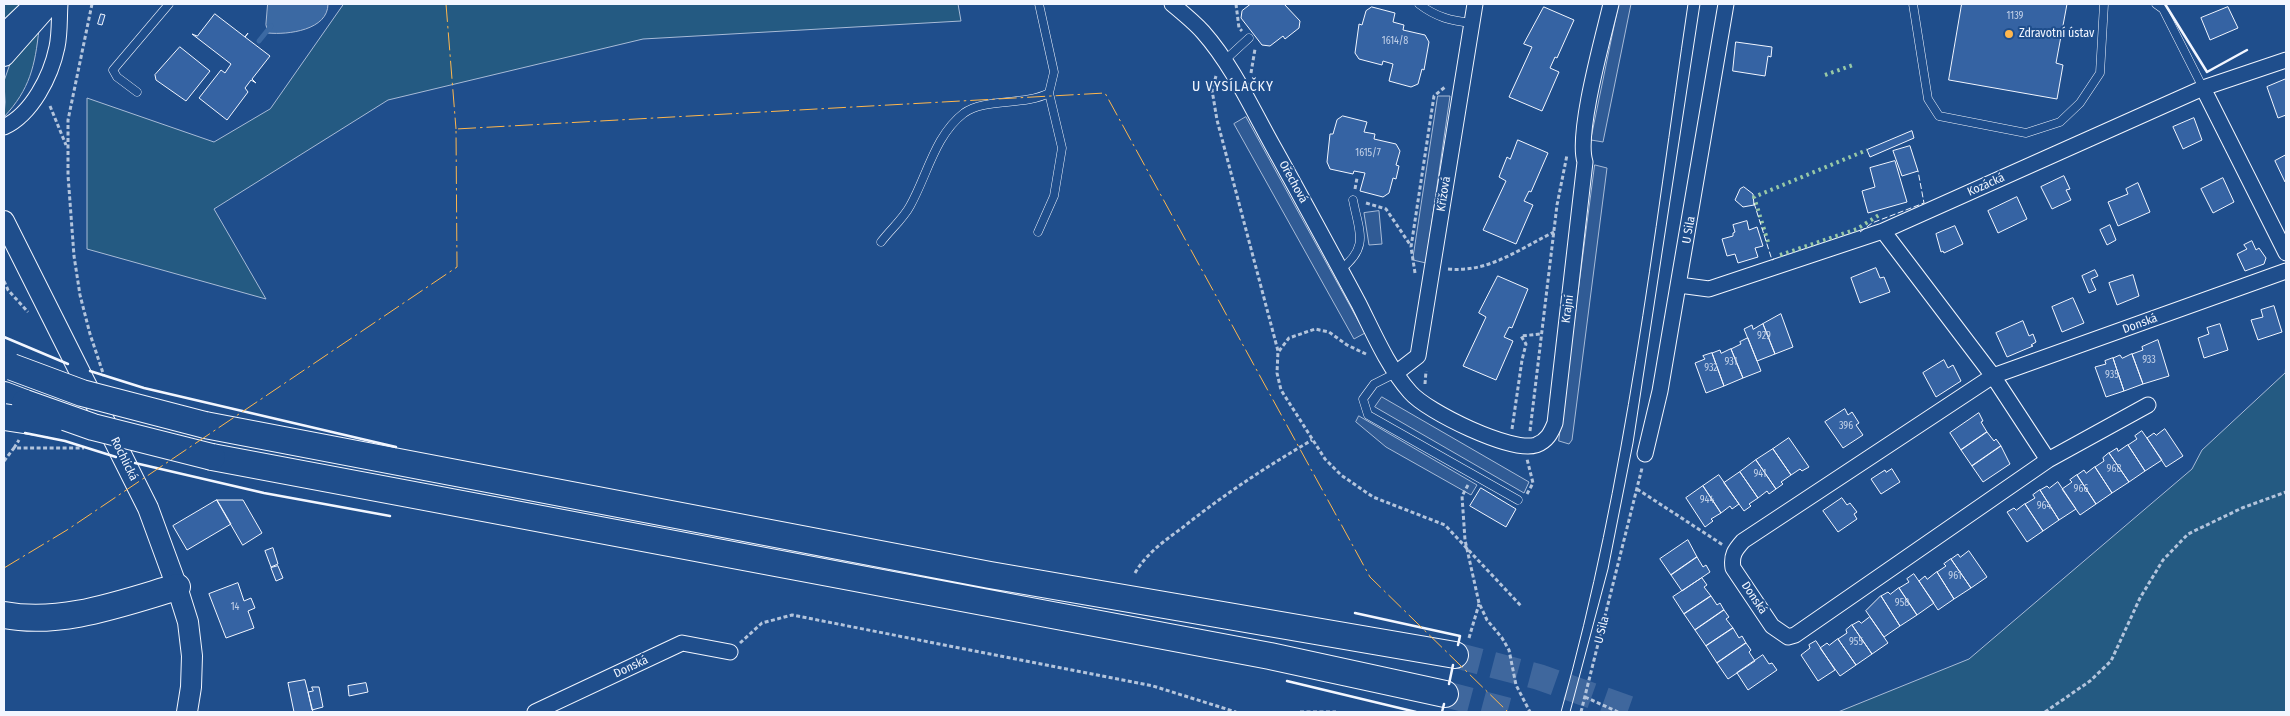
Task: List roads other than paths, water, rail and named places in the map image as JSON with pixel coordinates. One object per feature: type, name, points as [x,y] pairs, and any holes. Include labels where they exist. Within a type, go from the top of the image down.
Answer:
[{"type":"highway","points":[[7,364],[82,393],[205,425],[990,575],[1455,655]]},
{"type":"highway","points":[[14,399],[93,427],[212,456],[1270,656],[1445,694]]},
{"type":"highway","points":[[4,417],[93,427]]},
{"type":"highway","points":[[4,615],[22,619],[53,618],[82,613],[177,587]]},
{"type":"street","points":[[4,34],[36,4]]},
{"type":"street","name":"Ořechová","points":[[1172,4],[1203,32],[1224,60],[1396,373]]},
{"type":"street","name":"Křížová","points":[[1396,373],[1418,356],[1475,4]]},
{"type":"street","name":"Krajní","points":[[1396,373],[1411,393],[1426,406],[1451,421],[1502,440],[1522,438],[1536,445],[1546,439],[1555,423],[1585,162],[1582,153],[1588,105],[1611,4]]},
{"type":"street","name":"U Sila","points":[[1645,454],[1660,391],[1726,4]]},
{"type":"street","points":[[4,127],[12,123],[32,102],[47,76],[56,48],[59,28],[56,6]]},
{"type":"street","points":[[4,56],[56,6]]},
{"type":"street","name":"Kozácká","points":[[1679,285],[1709,289],[1883,230],[2203,88],[2286,60]]},
{"type":"street","points":[[2203,88],[2286,253]]},
{"type":"street","name":"Rochlická","points":[[4,221],[148,508],[188,622],[192,656],[191,686],[187,712]]},
{"type":"street","points":[[1883,230],[1993,376],[2048,460]]},
{"type":"street","name":"Donská","points":[[2148,404],[2048,460],[1795,635],[1788,637],[1772,626],[1733,568],[1732,559],[1734,552],[1743,541],[1993,376],[2286,271]]},
{"type":"street","name":"Donská","points":[[535,712],[682,643],[730,652]]},
{"type":"lane","points":[[137,92],[117,77],[113,70],[169,4]]},
{"type":"lane","points":[[1038,232],[1054,196],[1062,148],[1049,93],[1054,72],[1039,4]]},
{"type":"lane","points":[[1419,4],[1433,14],[1451,21],[1472,23]]},
{"type":"lane","points":[[1913,4],[1928,98],[1939,116],[2026,132],[2060,122],[2080,104],[2100,73],[2104,4]]},
{"type":"lane","points":[[2156,4],[2163,9],[2203,88]]},
{"type":"lane","points":[[1224,60],[1249,38]]},
{"type":"lane","points":[[880,242],[909,207],[936,150],[952,126],[965,112],[993,104],[1038,99],[1049,93]]},
{"type":"lane","points":[[1340,270],[1348,264],[1360,249],[1360,236],[1353,200]]},
{"type":"lane","points":[[1396,373],[1374,384],[1363,399],[1368,415],[1518,500]]},
{"type":"waterway","points":[[259,41],[271,26]]},
{"type":"tunnel","points":[[1455,655],[1539,677],[1638,712]]},
{"type":"tunnel","points":[[1445,694],[1513,712]]},
{"type":"tram line","points":[[1561,712],[1584,625],[1621,449],[1650,271],[1688,4]]},
{"type":"tram line","points":[[1570,712],[1608,569],[1633,443],[1700,4]]},
{"type":"place","name":"Zdravotní ústav","points":[[2009,34]]},
{"type":"district","name":"U VYSÍLAČKY","points":[[1233,87]]}]
